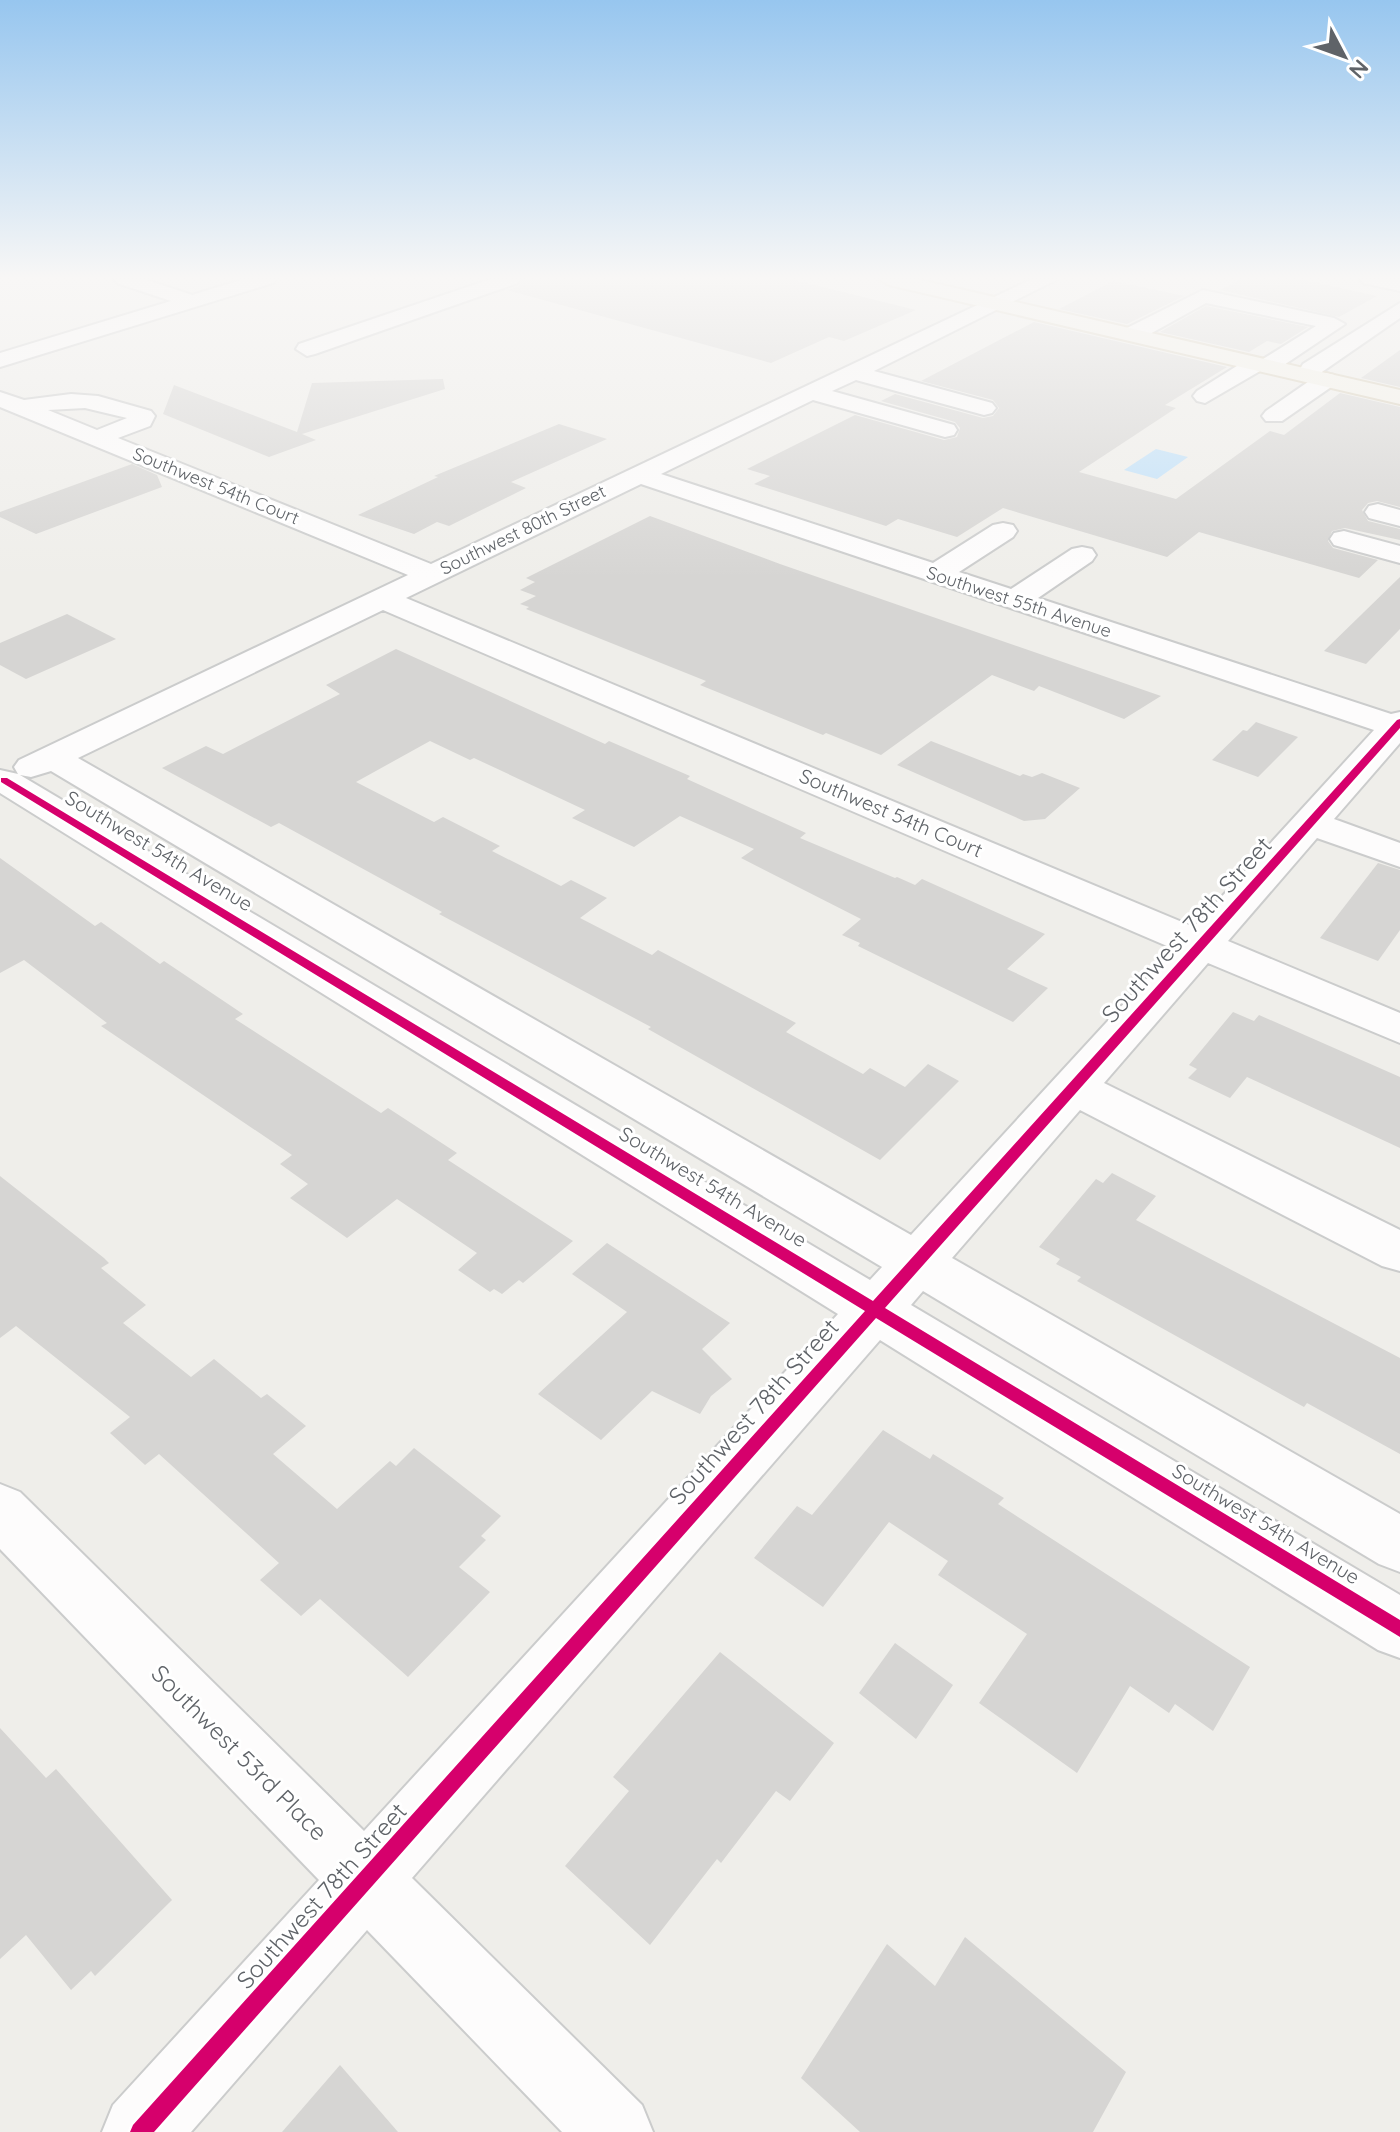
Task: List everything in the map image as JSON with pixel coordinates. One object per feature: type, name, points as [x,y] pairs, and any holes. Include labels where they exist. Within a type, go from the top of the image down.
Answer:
[{"type":"main road","points":[[1319,378],[1400,397]]},
{"type":"street","name":"Southwest 80th Street","points":[[2,781],[838,378]]},
{"type":"street","points":[[876,378],[984,408]]},
{"type":"street","points":[[1205,396],[1237,378]]},
{"type":"street","points":[[1274,416],[1326,380]]},
{"type":"street","points":[[809,392],[945,430]]},
{"type":"street","points":[[11,403],[93,400],[143,416],[133,425],[97,438]]},
{"type":"street","name":"Southwest 54th Court","points":[[11,403],[431,574]]},
{"type":"street","name":"Southwest 55th Avenue","points":[[638,475],[1399,725]]},
{"type":"street","points":[[936,574],[1003,531]]},
{"type":"street","points":[[1344,539],[1400,555]]},
{"type":"street","points":[[1015,600],[1082,555]]},
{"type":"street","name":"Southwest 54th Court","points":[[381,598],[1400,1029]]},
{"type":"street","name":"Southwest 78th Street","points":[[140,2132],[1399,725]]},
{"type":"street","name":"Southwest 54th Avenue","points":[[52,757],[1400,1545]]},
{"type":"street","name":"Southwest 54th Avenue","points":[[2,781],[1400,1629]]},
{"type":"street","points":[[1312,823],[1400,856]]},
{"type":"street","points":[[1075,1088],[1400,1252]]},
{"type":"street","name":"Southwest 53rd Place","points":[[0,1510],[615,2132]]},
{"type":"water","points":[[1156,449],[1188,457],[1157,479],[1124,470]]},
{"type":"building","points":[[926,378],[1208,378],[1165,405],[1176,408],[1079,472],[1176,499],[1270,431],[1284,435],[1340,393],[1400,407],[1400,507],[1377,501],[1368,503],[1362,510],[1368,521],[1400,529],[1400,540],[1345,528],[1332,531],[1328,541],[1333,548],[1378,560],[1359,578],[1199,532],[1167,557],[1003,508],[957,537],[898,519],[886,526],[754,484],[770,476],[747,469],[855,415],[944,440],[957,437],[960,428],[955,422],[881,401],[895,394],[983,418],[993,416],[999,408],[993,400],[921,381]]},
{"type":"building","points":[[1363,378],[1400,378],[1400,387]]},
{"type":"building","points":[[443,379],[445,389],[302,434],[316,440],[269,457],[163,414],[174,385],[297,432],[312,383]]},
{"type":"building","points":[[559,424],[607,439],[511,482],[526,488],[449,526],[437,522],[414,534],[358,515],[438,477],[434,476]]},
{"type":"building","points":[[132,464],[157,475],[162,487],[36,534],[0,517],[0,512]]},
{"type":"building","points":[[650,516],[1161,696],[1124,719],[1039,686],[1034,691],[992,675],[881,755],[700,685],[706,681],[520,604],[536,596],[520,590],[535,582],[526,578]]},
{"type":"building","points":[[1400,577],[1400,629],[1366,664],[1324,651]]},
{"type":"building","points":[[67,614],[116,639],[26,679],[0,665],[0,643]]},
{"type":"building","points":[[396,649],[605,744],[609,741],[690,776],[687,779],[806,833],[800,838],[915,885],[922,879],[1045,934],[1007,969],[1048,988],[1013,1022],[858,946],[860,943],[842,935],[861,919],[741,858],[754,849],[680,816],[634,847],[572,818],[585,810],[430,741],[356,782],[434,822],[443,817],[500,846],[492,851],[561,886],[571,880],[607,898],[580,918],[652,955],[658,950],[796,1023],[786,1032],[863,1074],[870,1068],[905,1087],[928,1064],[959,1081],[880,1160],[648,1029],[651,1027],[439,914],[442,912],[279,823],[271,827],[162,768],[206,746],[223,754],[340,694],[326,685]]},
{"type":"building","points":[[1256,722],[1298,737],[1258,777],[1212,760],[1243,730],[1247,731]]},
{"type":"building","points":[[931,741],[1020,776],[1032,777],[1042,773],[1080,788],[1045,819],[1024,821],[897,765]]},
{"type":"building","points":[[0,858],[95,926],[101,922],[160,964],[164,961],[243,1014],[235,1019],[381,1113],[388,1108],[457,1153],[448,1160],[573,1241],[523,1283],[519,1280],[502,1294],[494,1289],[490,1292],[458,1270],[477,1253],[397,1199],[347,1238],[290,1198],[308,1184],[280,1164],[292,1155],[101,1026],[107,1023],[24,960],[0,973]]},
{"type":"building","points":[[1378,863],[1400,870],[1400,930],[1378,961],[1320,938]]},
{"type":"building","points":[[1233,1012],[1254,1021],[1259,1015],[1400,1077],[1400,1148],[1247,1077],[1230,1098],[1188,1078],[1197,1069],[1189,1065]]},
{"type":"building","points":[[1112,1173],[1156,1196],[1136,1220],[1400,1358],[1400,1454],[1307,1403],[1304,1407],[1077,1281],[1081,1277],[1056,1264],[1060,1259],[1039,1247],[1096,1179],[1103,1183]]},
{"type":"building","points":[[0,1176],[104,1258],[109,1263],[101,1268],[146,1305],[123,1323],[191,1377],[214,1359],[261,1398],[267,1394],[306,1426],[273,1454],[337,1509],[390,1461],[396,1466],[414,1448],[501,1516],[481,1536],[486,1540],[459,1567],[490,1592],[408,1677],[320,1599],[301,1616],[260,1580],[279,1563],[159,1454],[145,1465],[110,1433],[130,1417],[16,1326],[0,1338]]},
{"type":"building","points":[[607,1243],[730,1323],[702,1349],[732,1379],[711,1396],[700,1414],[652,1391],[601,1440],[538,1394],[627,1312],[572,1274]]},
{"type":"building","points":[[883,1430],[930,1459],[933,1454],[1004,1498],[998,1504],[1250,1667],[1213,1731],[1175,1704],[1169,1713],[1130,1686],[1077,1773],[979,1703],[1027,1634],[938,1575],[948,1561],[889,1522],[823,1607],[754,1558],[797,1506],[812,1515]]},
{"type":"building","points":[[895,1643],[953,1685],[916,1739],[859,1693]]},
{"type":"building","points":[[720,1652],[834,1743],[790,1801],[776,1791],[721,1863],[717,1859],[650,1945],[565,1866],[629,1791],[613,1777]]},
{"type":"building","points":[[0,1728],[46,1778],[56,1769],[172,1900],[95,1976],[91,1971],[71,1990],[26,1935],[0,1959]]},
{"type":"building","points":[[965,1937],[1126,2072],[1093,2132],[860,2132],[801,2078],[887,1944],[935,1986]]},
{"type":"building","points":[[340,2065],[398,2132],[282,2132]]},
{"type":"cycle path","points":[[140,2132],[1400,722]]},
{"type":"cycle path","points":[[4,780],[1400,1629]]}]
